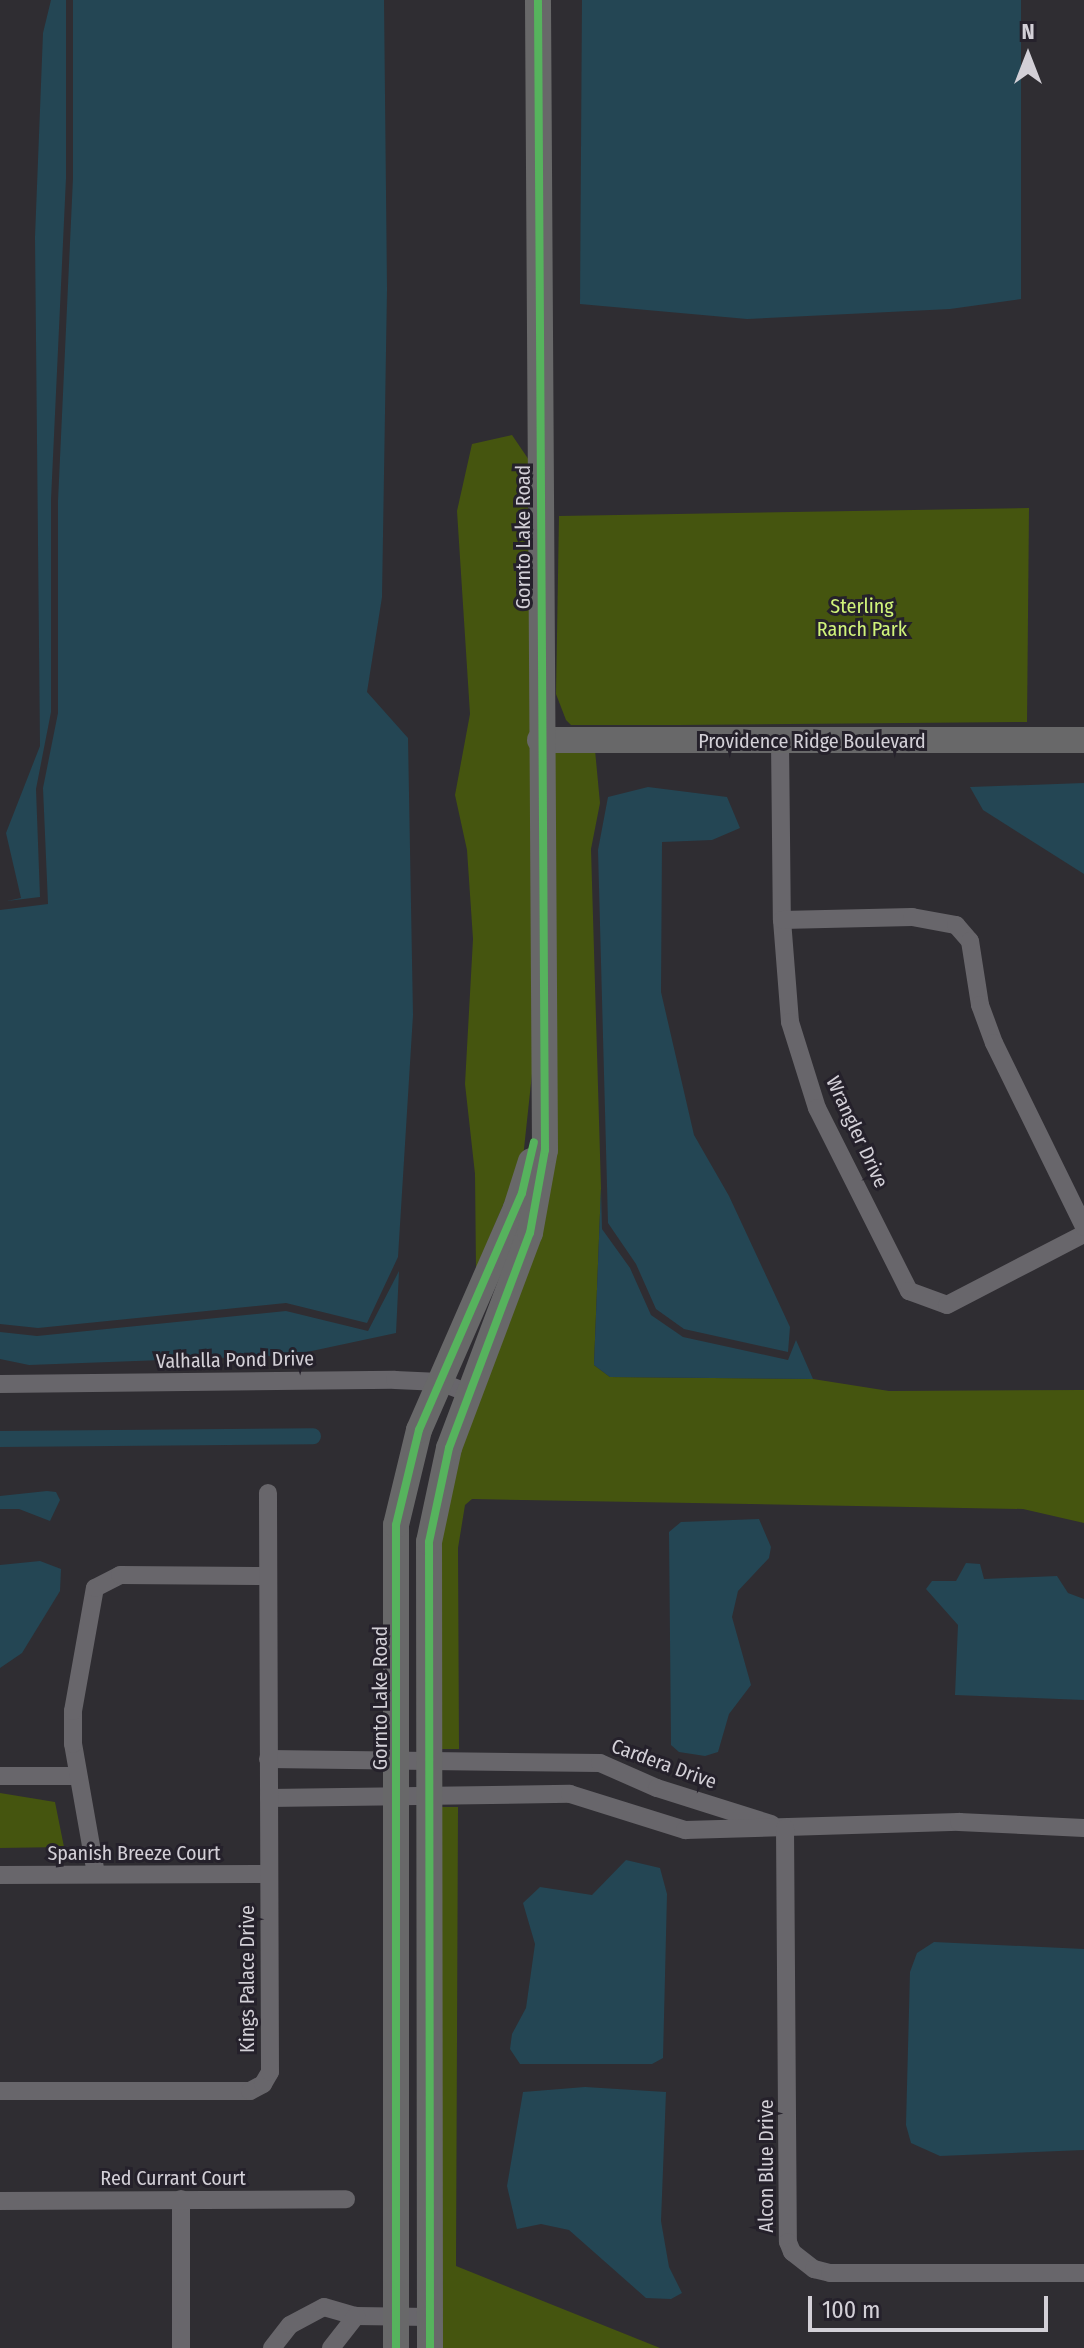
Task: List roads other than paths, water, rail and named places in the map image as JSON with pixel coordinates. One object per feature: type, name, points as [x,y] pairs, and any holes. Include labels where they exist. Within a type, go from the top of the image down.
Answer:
[{"type":"street","name":"Gornto Lake Road","points":[[430,2348],[431,1523],[442,1469],[536,1214],[545,1150],[541,1074],[538,0]]},
{"type":"street","name":"Providence Ridge Boulevard","points":[[540,740],[1084,740]]},
{"type":"street","name":"Wrangler Drive","points":[[780,741],[782,920],[790,1022],[817,1108],[909,1291],[947,1305],[1084,1234]]},
{"type":"street","points":[[782,920],[912,917],[956,925],[970,941],[980,1005],[994,1043],[1084,1227]]},
{"type":"street","name":"Gornto Lake Road","points":[[396,2348],[397,1514],[410,1457],[524,1185],[541,1074]]},
{"type":"street","name":"Valhalla Pond Drive","points":[[0,1384],[440,1382],[469,1393]]},
{"type":"street","name":"Kings Palace Drive","points":[[0,2091],[250,2091],[263,2084],[270,2072],[268,1493]]},
{"type":"street","points":[[96,1874],[77,1776],[73,1711],[95,1588],[120,1575],[268,1576]]},
{"type":"street","points":[[268,1759],[429,1759]]},
{"type":"street","name":"Cardera Drive","points":[[429,1759],[600,1763],[669,1792],[785,1828]]},
{"type":"street","points":[[0,1776],[77,1776]]},
{"type":"street","points":[[660,1823],[669,1792]]},
{"type":"street","name":"Cardera Drive","points":[[429,1797],[570,1794],[685,1830],[972,1822],[1084,1828]]},
{"type":"street","points":[[269,1798],[429,1797]]},
{"type":"street","name":"Alcon Blue Drive","points":[[785,1828],[788,2242],[792,2252],[814,2269],[830,2273],[1084,2273]]},
{"type":"street","name":"Spanish Breeze Court","points":[[0,1875],[269,1874]]},
{"type":"street","points":[[181,2199],[181,2348]]},
{"type":"street","name":"Red Currant Court","points":[[0,2201],[346,2199]]},
{"type":"street","points":[[272,2348],[290,2325],[324,2307],[356,2316],[430,2317]]},
{"type":"street","points":[[331,2348],[356,2316]]},
{"type":"water","points":[[51,0],[66,0],[66,178],[51,500],[51,712],[36,789],[40,897],[7,901],[21,898],[6,833],[40,746],[35,237],[43,33]]},
{"type":"water","points":[[73,0],[384,0],[387,289],[382,597],[367,692],[408,738],[413,1015],[398,1257],[367,1323],[286,1303],[38,1328],[0,1324],[0,910],[48,904],[43,788],[58,713],[58,501],[73,178]]},
{"type":"water","points":[[582,0],[1021,0],[1021,299],[950,309],[747,319],[580,304]]},
{"type":"water","points":[[1084,783],[1084,874],[983,810],[970,787]]},
{"type":"water","points":[[648,787],[727,797],[740,828],[712,840],[662,842],[661,992],[694,1135],[729,1196],[790,1327],[788,1352],[684,1329],[656,1309],[636,1264],[608,1223],[598,850],[608,797]]},
{"type":"water","points":[[601,1188],[602,1229],[630,1268],[651,1315],[683,1337],[788,1360],[796,1340],[813,1379],[610,1377],[594,1365]]},
{"type":"water","points":[[399,1271],[396,1333],[293,1355],[29,1365],[0,1359],[0,1332],[37,1336],[286,1311],[368,1331]]},
{"type":"water","points":[[56,1492],[60,1500],[50,1521],[19,1509],[0,1509],[0,1496]]},
{"type":"water","points":[[759,1519],[771,1547],[769,1558],[738,1591],[732,1617],[751,1685],[729,1714],[718,1752],[705,1756],[679,1752],[671,1745],[669,1532],[681,1522]]},
{"type":"water","points":[[40,1561],[61,1569],[60,1591],[22,1653],[0,1668],[0,1565]]},
{"type":"water","points":[[966,1563],[980,1564],[984,1579],[1057,1576],[1068,1593],[1084,1599],[1084,1700],[955,1695],[958,1625],[926,1589],[932,1581],[956,1581]]},
{"type":"water","points":[[626,1860],[660,1868],[667,1894],[663,2058],[652,2064],[520,2064],[510,2049],[512,2034],[526,2008],[535,1944],[523,1903],[540,1887],[592,1895]]},
{"type":"water","points":[[934,1942],[1084,1949],[1084,2150],[940,2156],[911,2143],[906,2125],[910,1972],[917,1953]]},
{"type":"water","points":[[585,2087],[666,2092],[661,2221],[669,2267],[682,2293],[671,2299],[646,2298],[569,2230],[541,2224],[517,2229],[507,2186],[523,2092]]},
{"type":"waterway","points":[[0,1439],[313,1436]]},
{"type":"park label","name":"Sterling Ranch Park","points":[[862,618]]}]
